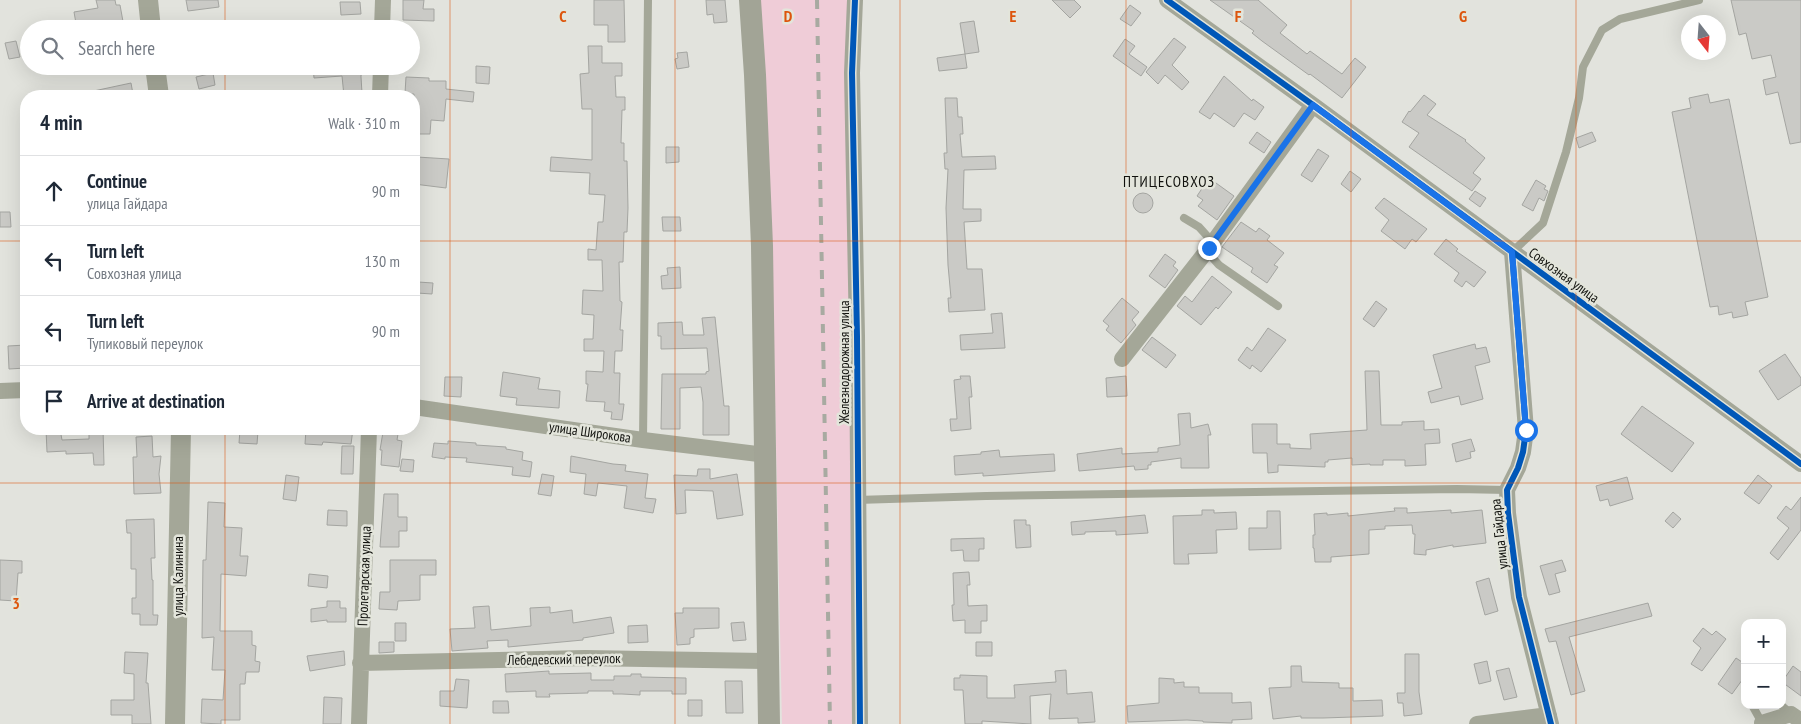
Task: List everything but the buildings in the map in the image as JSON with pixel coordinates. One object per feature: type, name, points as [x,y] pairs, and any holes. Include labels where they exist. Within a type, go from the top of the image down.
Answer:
[{"type":"main road","points":[[750,0],[762,237],[769,724]]},
{"type":"street","points":[[148,0],[150,20]]},
{"type":"street","points":[[382,20],[383,0]]},
{"type":"street","name":"Железнодорожная улица","points":[[854,0],[852,73],[857,336],[860,724]]},
{"type":"street","name":"Совхозная улица","points":[[1167,0],[1801,464]]},
{"type":"street","points":[[156,75],[158,90]]},
{"type":"street","points":[[380,90],[381,75]]},
{"type":"street","points":[[1122,359],[1209,248],[1313,105]]},
{"type":"street","name":"улица Гайдара","points":[[1512,252],[1526,430],[1523,452],[1518,468],[1507,490],[1511,545],[1519,597],[1550,719]]},
{"type":"street","points":[[0,391],[20,390]]},
{"type":"street","name":"улица Широкова","points":[[420,409],[766,455]]},
{"type":"street","name":"улица Калинина","points":[[175,724],[181,435]]},
{"type":"street","name":"Пролетарская улица","points":[[359,724],[369,435]]},
{"type":"street","name":"Лебедевский переулок","points":[[360,663],[585,658],[768,661]]},
{"type":"street","points":[[1762,723],[1791,714]]},
{"type":"street","points":[[1477,724],[1550,719]]},
{"type":"lane","points":[[643,440],[648,0]]},
{"type":"lane","points":[[1512,252],[1543,224],[1566,152],[1580,98],[1584,67],[1602,30],[1620,19],[1699,0]]},
{"type":"lane","points":[[1184,218],[1208,237],[1211,256],[1219,265],[1278,306]]},
{"type":"lane","points":[[857,500],[986,496],[1438,489],[1507,490]]},
{"type":"lane","points":[[1754,709],[1762,723]]},
{"type":"shaded area","points":[[760,0],[855,0],[860,724],[782,724],[774,350]]},
{"type":"railway","points":[[817,0],[830,724]]},
{"type":"cycle path","points":[[855,0],[852,73],[857,336],[860,724]]},
{"type":"cycle path","points":[[1167,0],[1801,464]]},
{"type":"cycle path","points":[[1512,252],[1526,430],[1523,452],[1518,468],[1507,490],[1508,513],[1519,597],[1551,724]]},
{"type":"district","name":"ПТИЦЕСОВХОЗ","points":[[1169,182]]},
{"type":"route","points":[[1209,248],[1313,105],[1512,252],[1526,430]]}]
